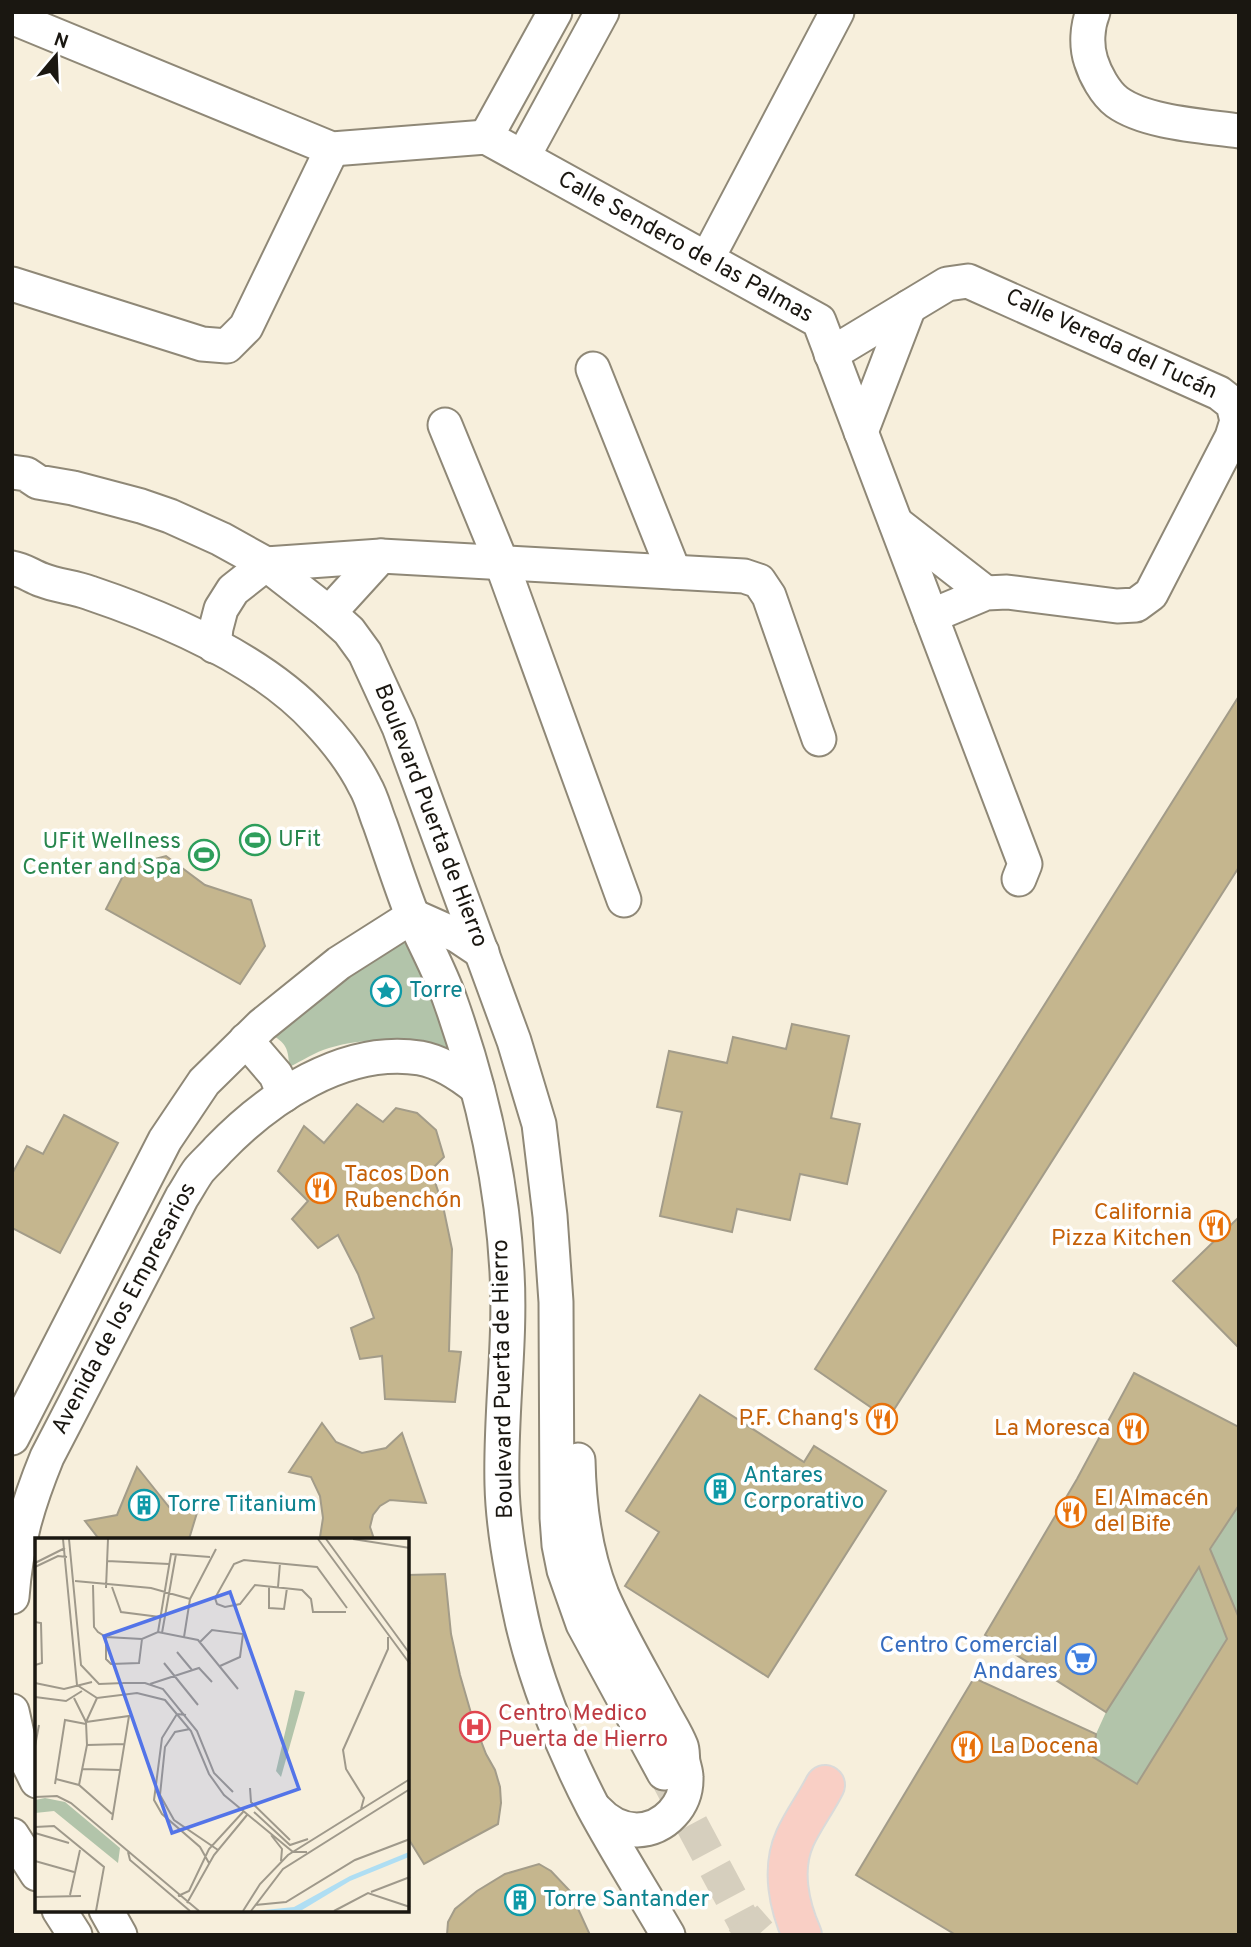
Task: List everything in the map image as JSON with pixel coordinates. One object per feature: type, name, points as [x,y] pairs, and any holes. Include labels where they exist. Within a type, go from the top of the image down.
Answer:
[{"type":"main road","points":[[802,1935],[794,1916],[788,1887],[790,1857],[794,1840],[825,1786]]},
{"type":"street","points":[[15,26],[332,149],[486,137],[555,12]]},
{"type":"street","points":[[523,157],[602,12]]},
{"type":"street","points":[[707,259],[836,12]]},
{"type":"street","points":[[1093,12],[1088,51],[1093,70],[1116,101],[1158,119],[1239,131]]},
{"type":"street","name":"Calle Sendero de las Palmas","points":[[486,137],[819,321],[1025,864],[1019,879]]},
{"type":"street","points":[[12,284],[202,344],[227,346],[246,327],[332,149]]},
{"type":"street","name":"Calle Vereda del Tucán","points":[[831,354],[947,284],[968,281],[1219,393],[1233,404],[1237,421],[1232,437],[1151,594],[1136,605],[1117,606],[1007,592],[986,593],[931,616]]},
{"type":"street","points":[[861,432],[909,307]]},
{"type":"street","points":[[593,369],[674,572]]},
{"type":"street","points":[[445,425],[502,564],[624,900]]},
{"type":"street","name":"Boulevard Puerta de Hierro","points":[[21,479],[111,497],[170,516],[220,539],[266,564],[329,613],[349,631],[365,653],[399,727],[508,1022],[538,1124],[551,1228],[556,1302],[559,1545],[564,1570],[583,1624],[664,1773]]},
{"type":"street","points":[[896,523],[986,593]]},
{"type":"street","points":[[214,646],[221,609],[233,590],[266,564],[381,556],[744,576],[759,581],[769,596],[819,739]]},
{"type":"street","points":[[329,613],[381,556]]},
{"type":"street","name":"Boulevard Puerta de Hierro","points":[[12,568],[22,569],[27,582],[83,590],[125,605],[170,624],[260,672],[294,696],[319,721],[348,757],[367,788],[413,916],[449,996],[477,1088],[497,1177],[507,1273],[502,1487],[507,1542],[519,1611],[532,1658],[562,1739],[594,1808],[668,1935]]},
{"type":"street","points":[[413,916],[458,936],[482,952]]},
{"type":"street","name":"Avenida de los Empresarios","points":[[12,1438],[165,1140],[204,1082],[262,1025],[340,963],[413,916]]},
{"type":"street","points":[[461,1034],[508,1022]]},
{"type":"street","points":[[246,1040],[276,1075],[284,1095]]},
{"type":"street","name":"Avenida de los Empresarios","points":[[12,1597],[16,1536],[47,1457],[182,1197],[200,1169],[236,1131],[260,1111],[301,1083],[332,1069],[366,1060],[397,1056],[423,1059],[447,1067],[477,1088]]},
{"type":"street","points":[[557,1388],[578,1441],[579,1499],[592,1565],[602,1595],[681,1746],[686,1775],[677,1809],[668,1818],[647,1829],[635,1830],[612,1824],[594,1808]]},
{"type":"street","points":[[12,1711],[27,1779]]},
{"type":"street","points":[[12,1835],[35,1871]]},
{"type":"street","points":[[61,1912],[75,1935]]},
{"type":"street","points":[[107,1912],[120,1935]]},
{"type":"green space","points":[[401,932],[454,1049],[376,1040],[324,1050],[289,1067],[284,1045],[266,1032]]},
{"type":"green space","points":[[1239,1505],[1239,1619],[1137,1784],[1093,1757],[1096,1734],[1106,1712]]},
{"type":"building","points":[[1239,696],[1239,867],[888,1419],[815,1369]]},
{"type":"building","points":[[166,856],[205,885],[251,900],[265,946],[240,984],[106,909],[128,866]]},
{"type":"building","points":[[792,1024],[849,1036],[831,1118],[860,1124],[847,1184],[800,1174],[790,1220],[737,1209],[732,1232],[660,1216],[682,1112],[657,1107],[669,1051],[727,1063],[733,1037],[786,1049]]},
{"type":"building","points":[[357,1104],[383,1122],[396,1108],[417,1113],[436,1130],[444,1157],[431,1170],[443,1206],[452,1249],[449,1351],[461,1352],[455,1402],[385,1399],[382,1356],[360,1359],[351,1328],[374,1318],[358,1274],[338,1235],[318,1248],[292,1219],[308,1201],[278,1171],[304,1126],[324,1143]]},
{"type":"building","points":[[64,1115],[118,1143],[60,1253],[12,1228],[12,1174],[27,1146],[43,1154]]},
{"type":"building","points":[[1239,1217],[1239,1348],[1173,1281]]},
{"type":"building","name":"Centro Comercial Andares","points":[[1134,1373],[1239,1427],[1239,1505],[1210,1549],[1239,1618],[1239,1935],[956,1935],[856,1875],[974,1678],[1096,1734],[1093,1757],[1137,1784],[1227,1639],[1199,1567],[1106,1712],[985,1635],[1077,1479]]},
{"type":"building","points":[[700,1395],[804,1462],[814,1446],[886,1491],[768,1677],[625,1586],[659,1532],[626,1511]]},
{"type":"building","points":[[322,1423],[336,1442],[362,1453],[386,1448],[402,1433],[426,1503],[390,1500],[380,1506],[373,1515],[370,1527],[374,1538],[320,1537],[323,1518],[320,1496],[311,1477],[289,1472]]},
{"type":"building","name":"Torre Titanium","points":[[137,1467],[169,1507],[200,1503],[189,1538],[98,1538],[85,1521],[117,1515]]},
{"type":"building","points":[[445,1574],[451,1634],[460,1675],[473,1720],[495,1770],[501,1803],[498,1824],[424,1864],[410,1841],[410,1575]]},
{"type":"building","name":"Torre Santander","points":[[539,1864],[551,1871],[570,1891],[590,1935],[447,1935],[448,1922],[455,1909],[477,1891],[505,1874]]},
{"type":"tunnel","points":[[668,1780],[751,1935]]},
{"type":"tunnel","points":[[743,1918],[758,1935]]},
{"type":"place","name":"UFit","points":[[255,840]]},
{"type":"place","name":"UFit Wellness Center and Spa","points":[[204,855]]},
{"type":"place","name":"Torre","points":[[386,991]]},
{"type":"place","name":"Tacos Don Rubenchón","points":[[321,1188]]},
{"type":"place","name":"California Pizza Kitchen","points":[[1215,1226]]},
{"type":"place","name":"P.F. Chang's","points":[[882,1419]]},
{"type":"place","name":"La Moresca","points":[[1133,1429]]},
{"type":"place","name":"Antares Corporativo","points":[[720,1489]]},
{"type":"place","name":"Torre Titanium","points":[[144,1505]]},
{"type":"place","name":"El Almacén del Bife","points":[[1071,1512]]},
{"type":"place","name":"Centro Comercial Andares","points":[[1081,1659]]},
{"type":"place","name":"Centro Medico Puerta de Hierro","points":[[475,1727]]},
{"type":"place","name":"La Docena","points":[[967,1747]]},
{"type":"place","name":"Torre Santander","points":[[520,1900]]}]
